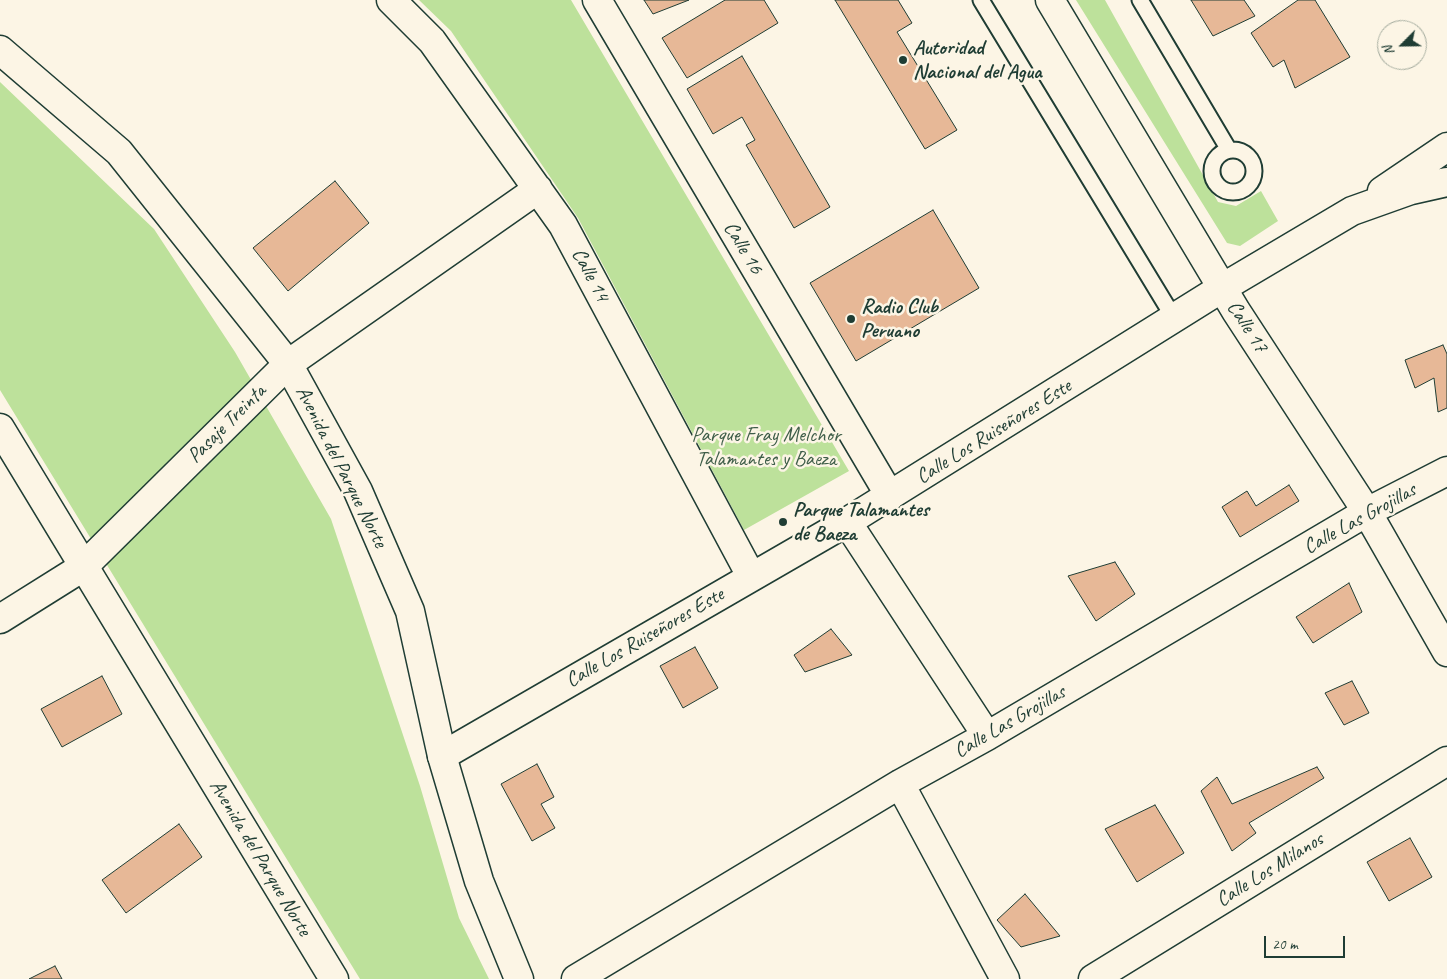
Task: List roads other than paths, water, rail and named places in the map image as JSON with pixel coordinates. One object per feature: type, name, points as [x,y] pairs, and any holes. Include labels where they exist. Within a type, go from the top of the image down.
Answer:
[{"type":"street","name":"Calle 14","points":[[391,0],[432,41],[563,225],[751,576]]},
{"type":"street","name":"Calle 16","points":[[597,0],[890,496]]},
{"type":"street","name":"Calle 17","points":[[1050,0],[1236,311],[1367,512],[1447,652]]},
{"type":"street","name":"Avenida del Parque Norte","points":[[0,50],[119,152],[288,364],[358,490],[410,611],[442,756],[479,881],[519,979]]},
{"type":"street","points":[[1352,211],[1447,147]]},
{"type":"street","name":"Calle Los Ruiseñores Este","points":[[442,756],[847,522],[1222,288],[1352,211],[1411,190],[1447,182]]},
{"type":"street","name":"Pasaje Treinta","points":[[0,619],[83,567],[288,364],[538,189]]},
{"type":"street","name":"Avenida del Parque Norte","points":[[0,428],[334,979]]},
{"type":"street","name":"Calle Las Grojillas","points":[[576,979],[900,784],[987,736],[1367,512],[1447,471]]},
{"type":"street","points":[[847,522],[987,736]]},
{"type":"street","name":"Calle Los Milanos","points":[[1103,976],[1447,761]]},
{"type":"street","points":[[900,784],[1005,979]]},
{"type":"lane","points":[[981,0],[1174,318]]},
{"type":"lane","points":[[1140,0],[1229,150]]},
{"type":"place","name":"Autoridad Nacional del Agua","points":[[903,60]]},
{"type":"place","name":"Radio Club Peruano","points":[[851,319]]},
{"type":"place","name":"Parque Talamantes de Baeza","points":[[783,522]]},
{"type":"park label","name":"Parque Fray Melchor Talamantes y Baeza","points":[[766,447]]}]
